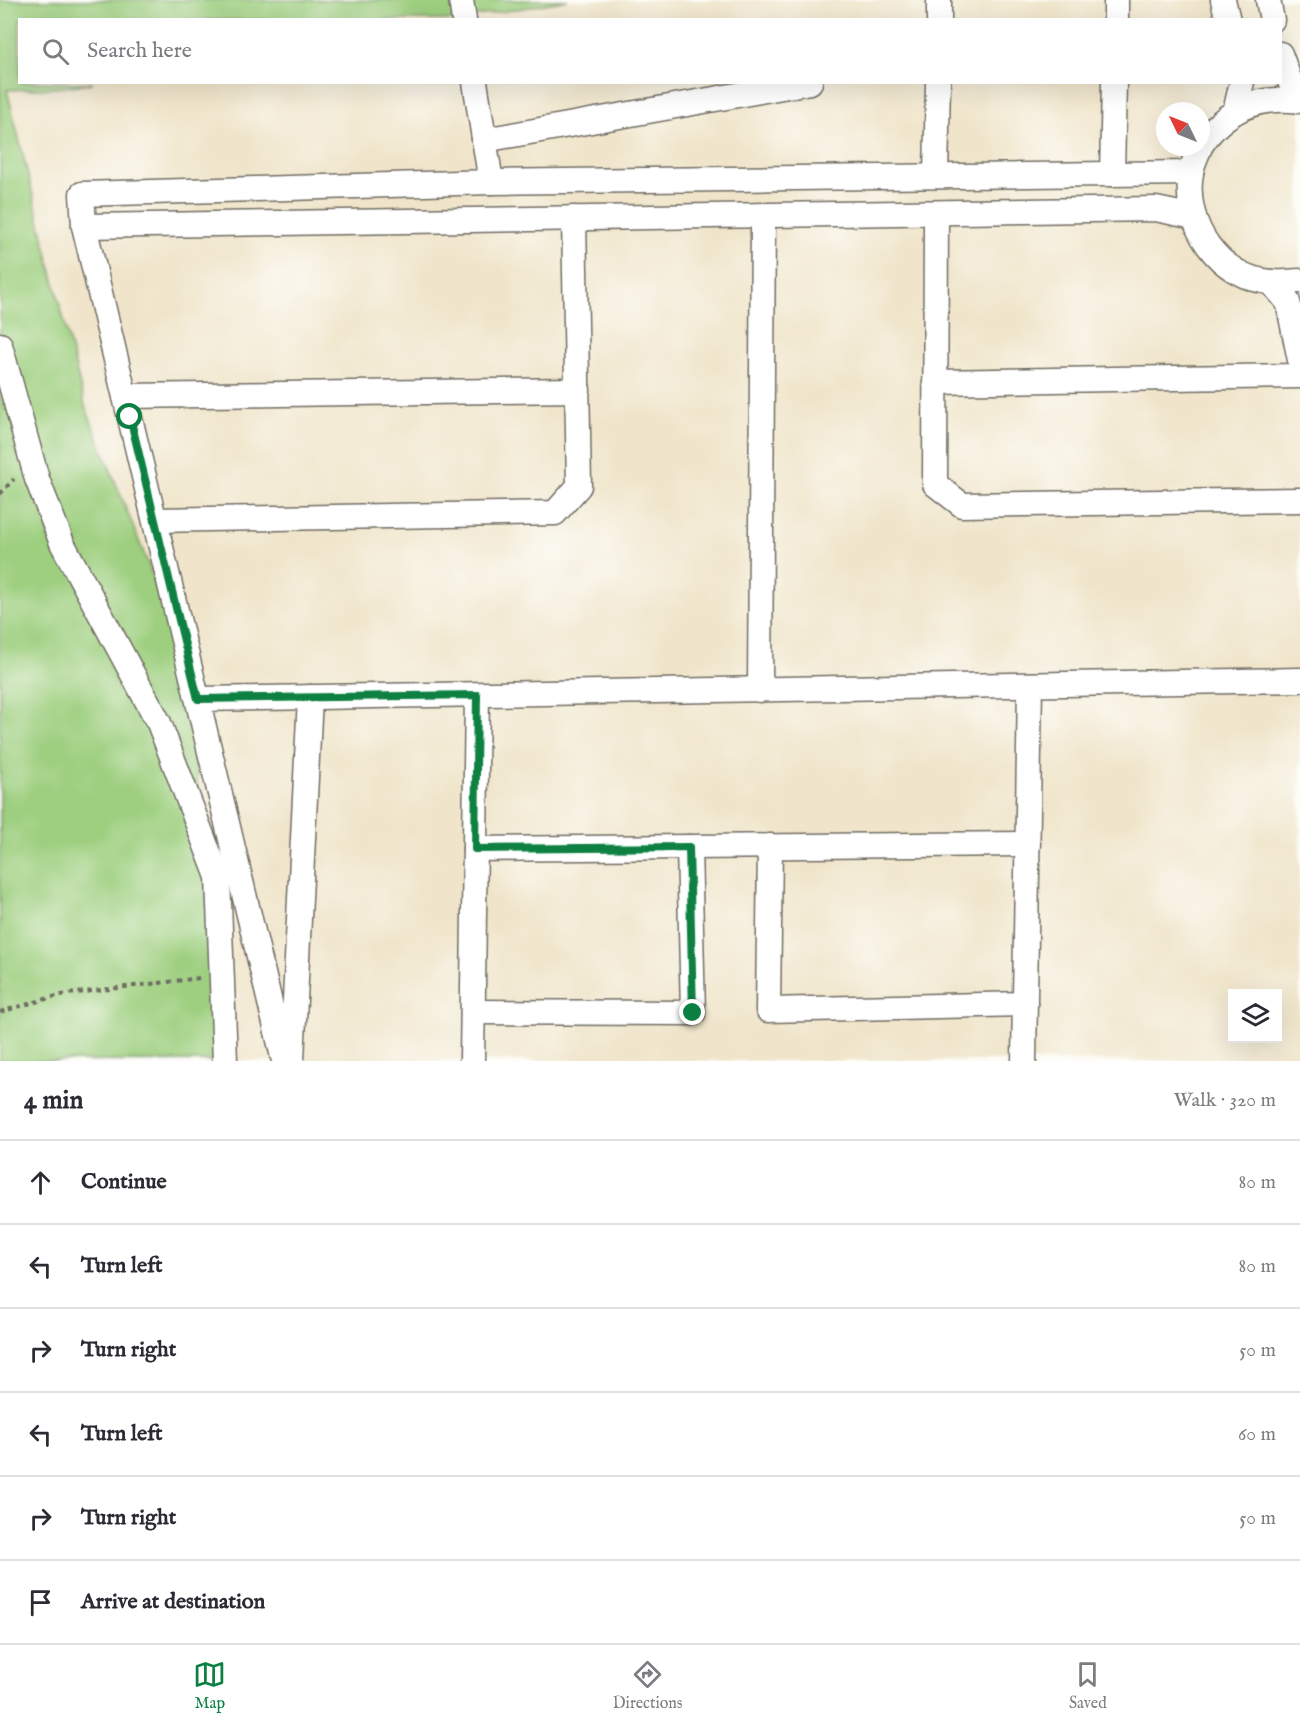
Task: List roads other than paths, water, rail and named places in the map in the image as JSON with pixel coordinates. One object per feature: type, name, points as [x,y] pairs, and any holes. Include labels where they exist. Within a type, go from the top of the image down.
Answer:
[{"type":"street","points":[[461,0],[464,18]]},
{"type":"street","points":[[939,0],[939,18]]},
{"type":"street","points":[[1116,0],[1116,18]]},
{"type":"street","points":[[1223,0],[1228,18]]},
{"type":"street","points":[[1268,0],[1272,18]]},
{"type":"street","points":[[1210,134],[1221,120],[1248,104],[1278,98],[1298,100],[1282,57]]},
{"type":"street","points":[[475,84],[491,182]]},
{"type":"street","points":[[484,141],[799,84]]},
{"type":"street","points":[[936,176],[938,84]]},
{"type":"street","points":[[1112,174],[1114,84]]},
{"type":"street","points":[[1235,112],[1242,84]]},
{"type":"street","points":[[1197,156],[1191,172],[1190,203],[1199,232],[1216,256],[1241,274],[1271,282],[1300,281]]},
{"type":"street","points":[[284,1061],[84,225],[82,194],[491,182],[1191,172]]},
{"type":"street","points":[[84,225],[1156,209],[1194,217]]},
{"type":"street","points":[[936,213],[935,484],[962,505],[1300,500]]},
{"type":"street","points":[[760,690],[763,215]]},
{"type":"street","points":[[154,520],[555,513],[579,486],[574,218]]},
{"type":"street","points":[[1271,282],[1288,302],[1300,360]]},
{"type":"street","points":[[0,345],[37,479],[62,543],[159,723],[218,877],[225,1061]]},
{"type":"street","points":[[936,382],[1300,376]]},
{"type":"street","points":[[125,396],[578,390]]},
{"type":"street","points":[[198,699],[1300,680]]},
{"type":"street","points":[[1024,1061],[1030,685]]},
{"type":"street","points":[[472,1061],[477,695]]},
{"type":"street","points":[[292,1061],[310,697]]},
{"type":"street","points":[[475,849],[1028,844]]},
{"type":"street","points":[[770,846],[768,1010],[1025,1004]]},
{"type":"street","points":[[473,1012],[693,1013],[689,847]]}]
